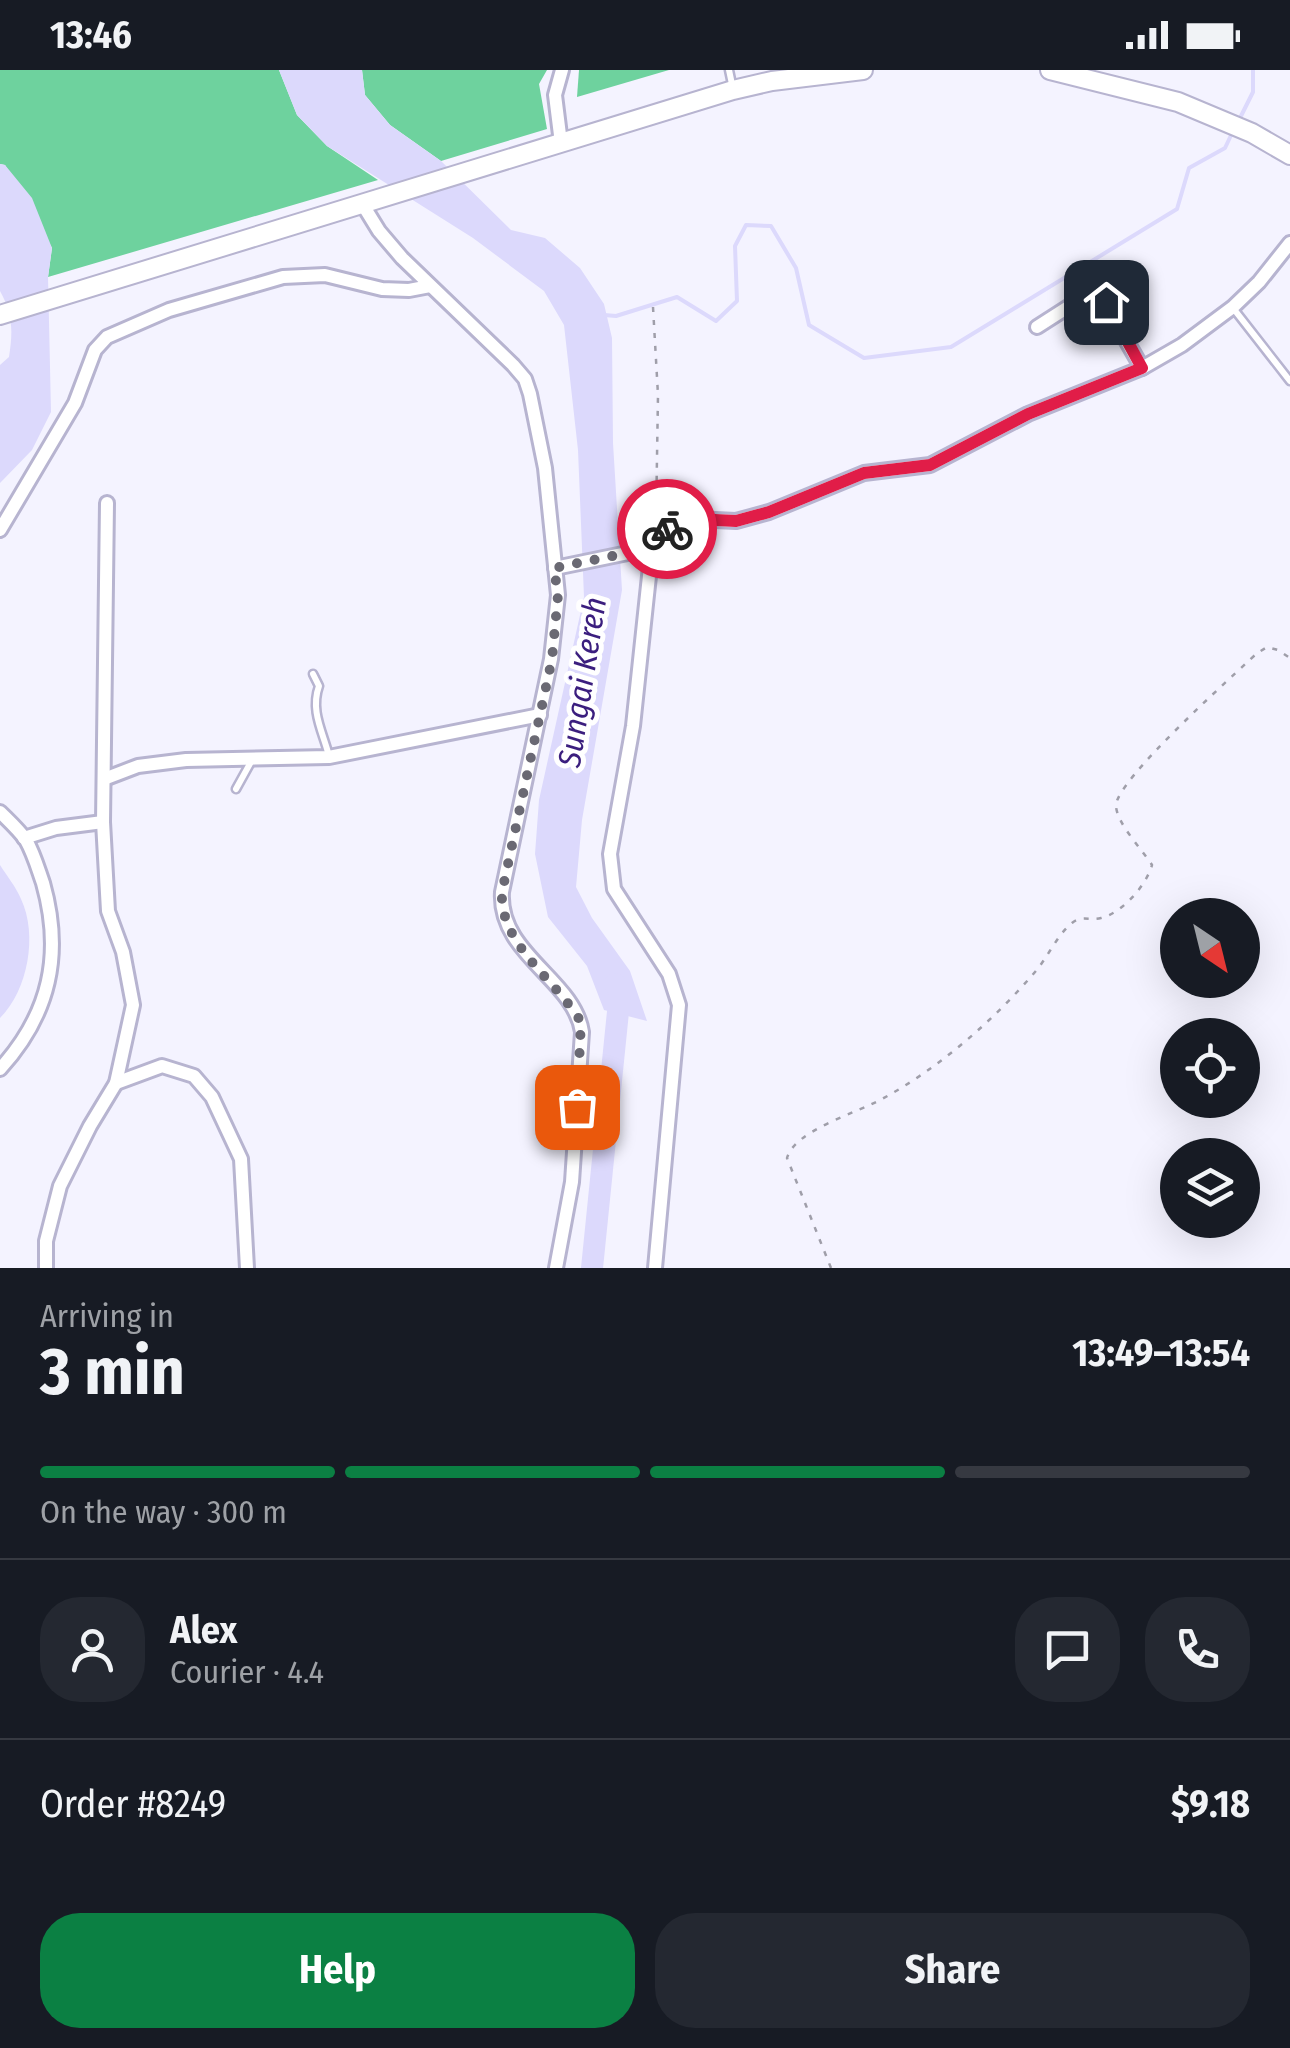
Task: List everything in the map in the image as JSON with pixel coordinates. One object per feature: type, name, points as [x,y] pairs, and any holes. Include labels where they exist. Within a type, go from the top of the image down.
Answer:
[{"type":"street","points":[[561,144],[555,95],[562,70]]},
{"type":"street","points":[[0,315],[734,90],[772,80],[863,70]]},
{"type":"street","points":[[1050,70],[1178,102],[1252,133],[1290,155]]},
{"type":"street","points":[[367,203],[378,231],[525,379],[545,468],[559,567],[552,659],[502,892],[501,913],[510,931],[581,1022],[572,1182],[556,1268]]},
{"type":"street","points":[[656,1268],[680,1005],[670,974],[614,890],[610,854],[633,726],[652,548],[660,533],[694,519],[736,521],[769,512],[864,473],[930,465],[1028,414],[1142,368],[1232,307],[1290,243]]},
{"type":"street","points":[[0,530],[75,404],[95,350],[107,336],[169,310],[283,277],[324,275],[382,289],[430,286]]},
{"type":"street","points":[[1037,327],[1076,302],[1101,296],[1142,368]]},
{"type":"street","points":[[46,1268],[46,1240],[60,1186],[116,1083],[134,1006],[123,952],[108,911],[103,822],[106,504]]},
{"type":"street","points":[[559,567],[652,548]]},
{"type":"street","points":[[104,779],[138,766],[186,760],[329,757],[540,715]]},
{"type":"street","points":[[0,812],[24,838],[35,858],[50,907],[53,935],[51,963],[35,1024],[0,1068]]},
{"type":"street","points":[[24,838],[56,828],[103,822]]},
{"type":"street","points":[[116,1083],[162,1066],[177,1068],[194,1076],[212,1097],[241,1159],[247,1268]]},
{"type":"lane","points":[[729,70],[734,90]]},
{"type":"lane","points":[[1232,307],[1290,382]]},
{"type":"lane","points":[[313,674],[318,686],[314,712],[329,757]]},
{"type":"lane","points":[[236,788],[252,758]]},
{"type":"path","points":[[653,307],[658,396],[654,514],[660,533]]},
{"type":"path","points":[[831,1268],[790,1168],[790,1148],[810,1132],[885,1098],[920,1076],[991,1018],[1035,972],[1066,928],[1079,918],[1094,920],[1107,916],[1126,903],[1149,876],[1152,865],[1117,812],[1116,800],[1125,786],[1190,715],[1256,654],[1266,648],[1290,658]]},
{"type":"green space","points":[[0,70],[279,70],[297,115],[327,146],[378,180],[48,277],[52,248],[5,165],[0,164]]},
{"type":"green space","points":[[362,70],[547,70],[539,84],[547,129],[441,161],[390,125],[365,95]]},
{"type":"green space","points":[[579,70],[669,70],[577,97]]},
{"type":"water","points":[[279,70],[362,70],[365,95],[390,125],[441,161],[511,230],[545,238],[580,268],[604,304],[612,338],[613,443],[622,590],[582,820],[576,887],[592,918],[630,971],[647,1021],[604,1010],[587,966],[548,917],[535,854],[539,800],[584,597],[578,450],[564,325],[544,291],[473,238],[327,146],[297,115]]},
{"type":"water","points":[[0,164],[32,198],[52,248],[48,277],[51,412],[32,450],[0,483],[0,365],[9,357],[11,331],[10,315],[0,291]]},
{"type":"water","points":[[0,865],[21,899],[29,945],[23,978],[0,1018]]},
{"type":"waterway","points":[[1238,122],[1253,92],[1253,70]]},
{"type":"waterway","points":[[604,315],[616,316],[677,297],[716,321],[737,301],[735,246],[746,225],[771,226],[796,268],[809,325],[864,358],[951,347],[1177,209],[1189,168],[1225,148],[1233,131]]},
{"type":"waterway","name":"Sungai Kereh","points":[[592,1268],[620,992],[615,984]]},
{"type":"way so far","points":[[577,1107],[581,1022],[510,931],[501,913],[502,892],[552,659],[558,595],[554,568],[652,548],[660,533],[667,529]]},
{"type":"route","points":[[667,529],[694,519],[736,521],[769,512],[864,473],[930,465],[1028,414],[1142,368],[1106,302]]}]
